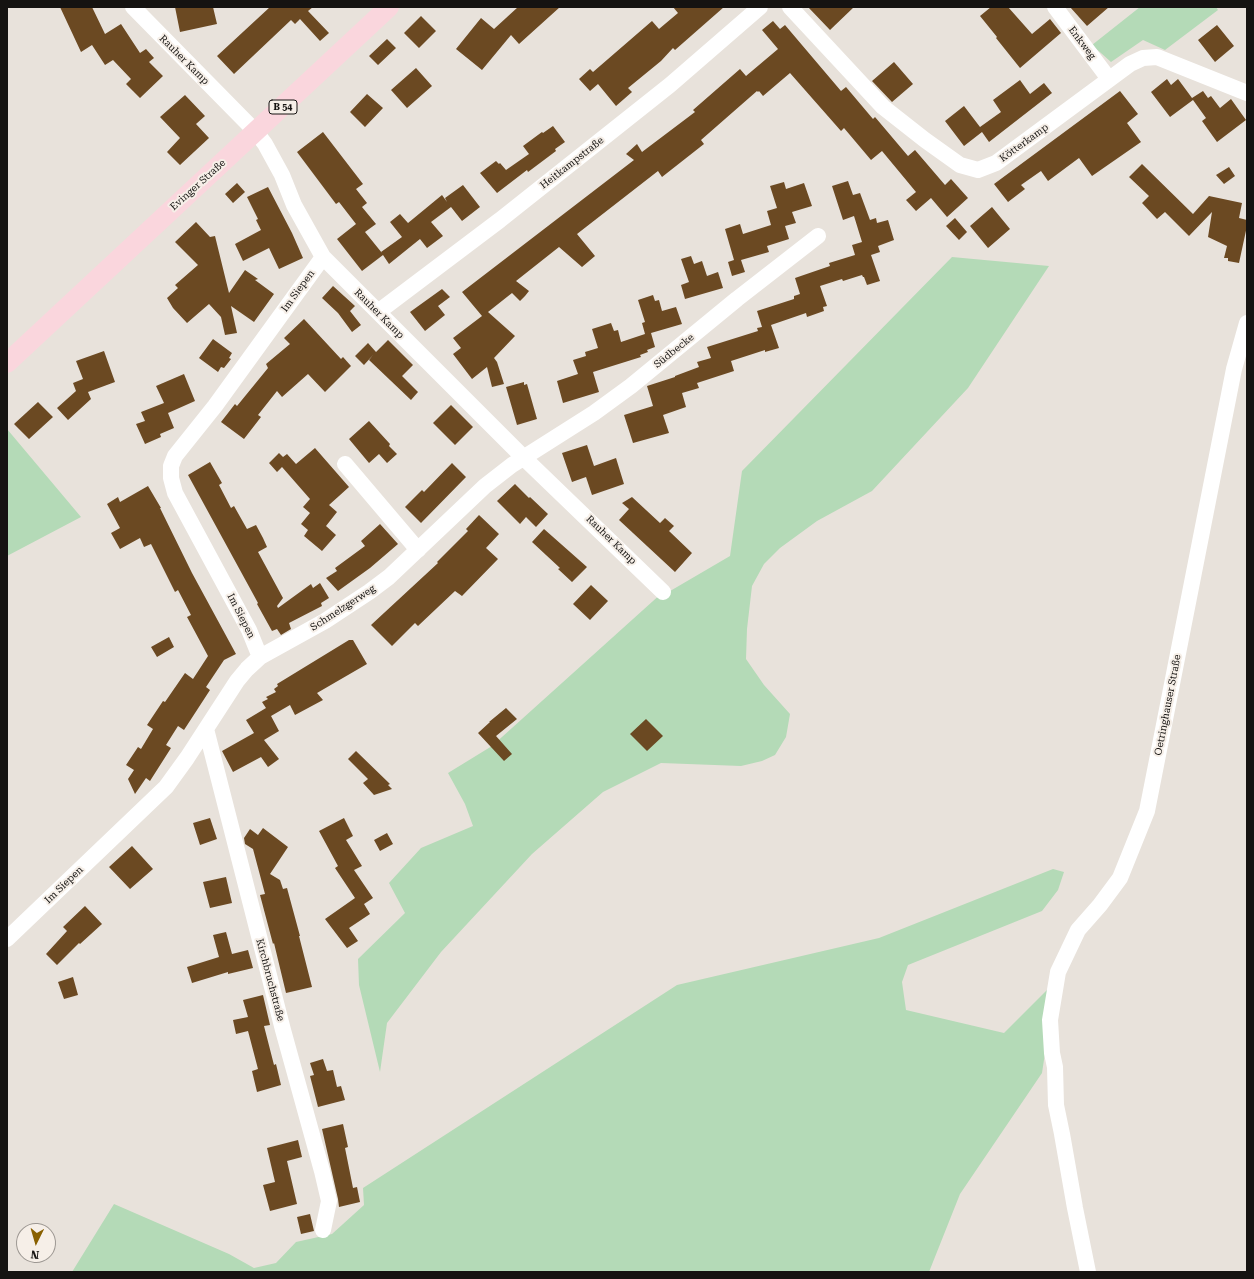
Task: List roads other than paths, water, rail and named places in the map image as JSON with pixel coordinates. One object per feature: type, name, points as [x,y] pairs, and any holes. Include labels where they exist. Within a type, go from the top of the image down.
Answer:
[{"type":"main road","name":"Evinger Straße","points":[[7,362],[389,7]]},
{"type":"street","name":"Rauher Kamp","points":[[132,7],[256,132],[265,144],[282,175],[294,204],[323,257],[524,458],[663,592]]},
{"type":"street","name":"Heitkampstraße","points":[[378,312],[500,220],[664,90],[760,7]]},
{"type":"street","name":"Kötterkamp","points":[[790,7],[883,107],[960,165],[978,170],[996,163],[1109,79],[1130,64],[1143,58],[1157,57],[1247,93]]},
{"type":"street","name":"Enkweg","points":[[1055,7],[1109,79]]},
{"type":"street","name":"Südbecke","points":[[524,458],[594,413],[631,386],[818,236]]},
{"type":"street","name":"Im Siepen","points":[[7,939],[166,787],[206,730],[237,681],[260,657],[249,630],[175,493],[171,478],[171,466],[175,456],[215,406],[323,257]]},
{"type":"street","name":"Oetringhauser Straße","points":[[1088,1272],[1056,1105],[1055,1067],[1052,1053],[1050,1020],[1058,972],[1078,930],[1100,905],[1120,878],[1148,811],[1234,369],[1247,323]]},
{"type":"street","name":"Schmelzgerweg","points":[[260,657],[325,621],[389,577],[485,486],[524,458]]},
{"type":"street","points":[[345,464],[418,550]]},
{"type":"street","name":"Kirchbruchstraße","points":[[206,730],[283,1030],[322,1171],[328,1200],[323,1230]]}]
